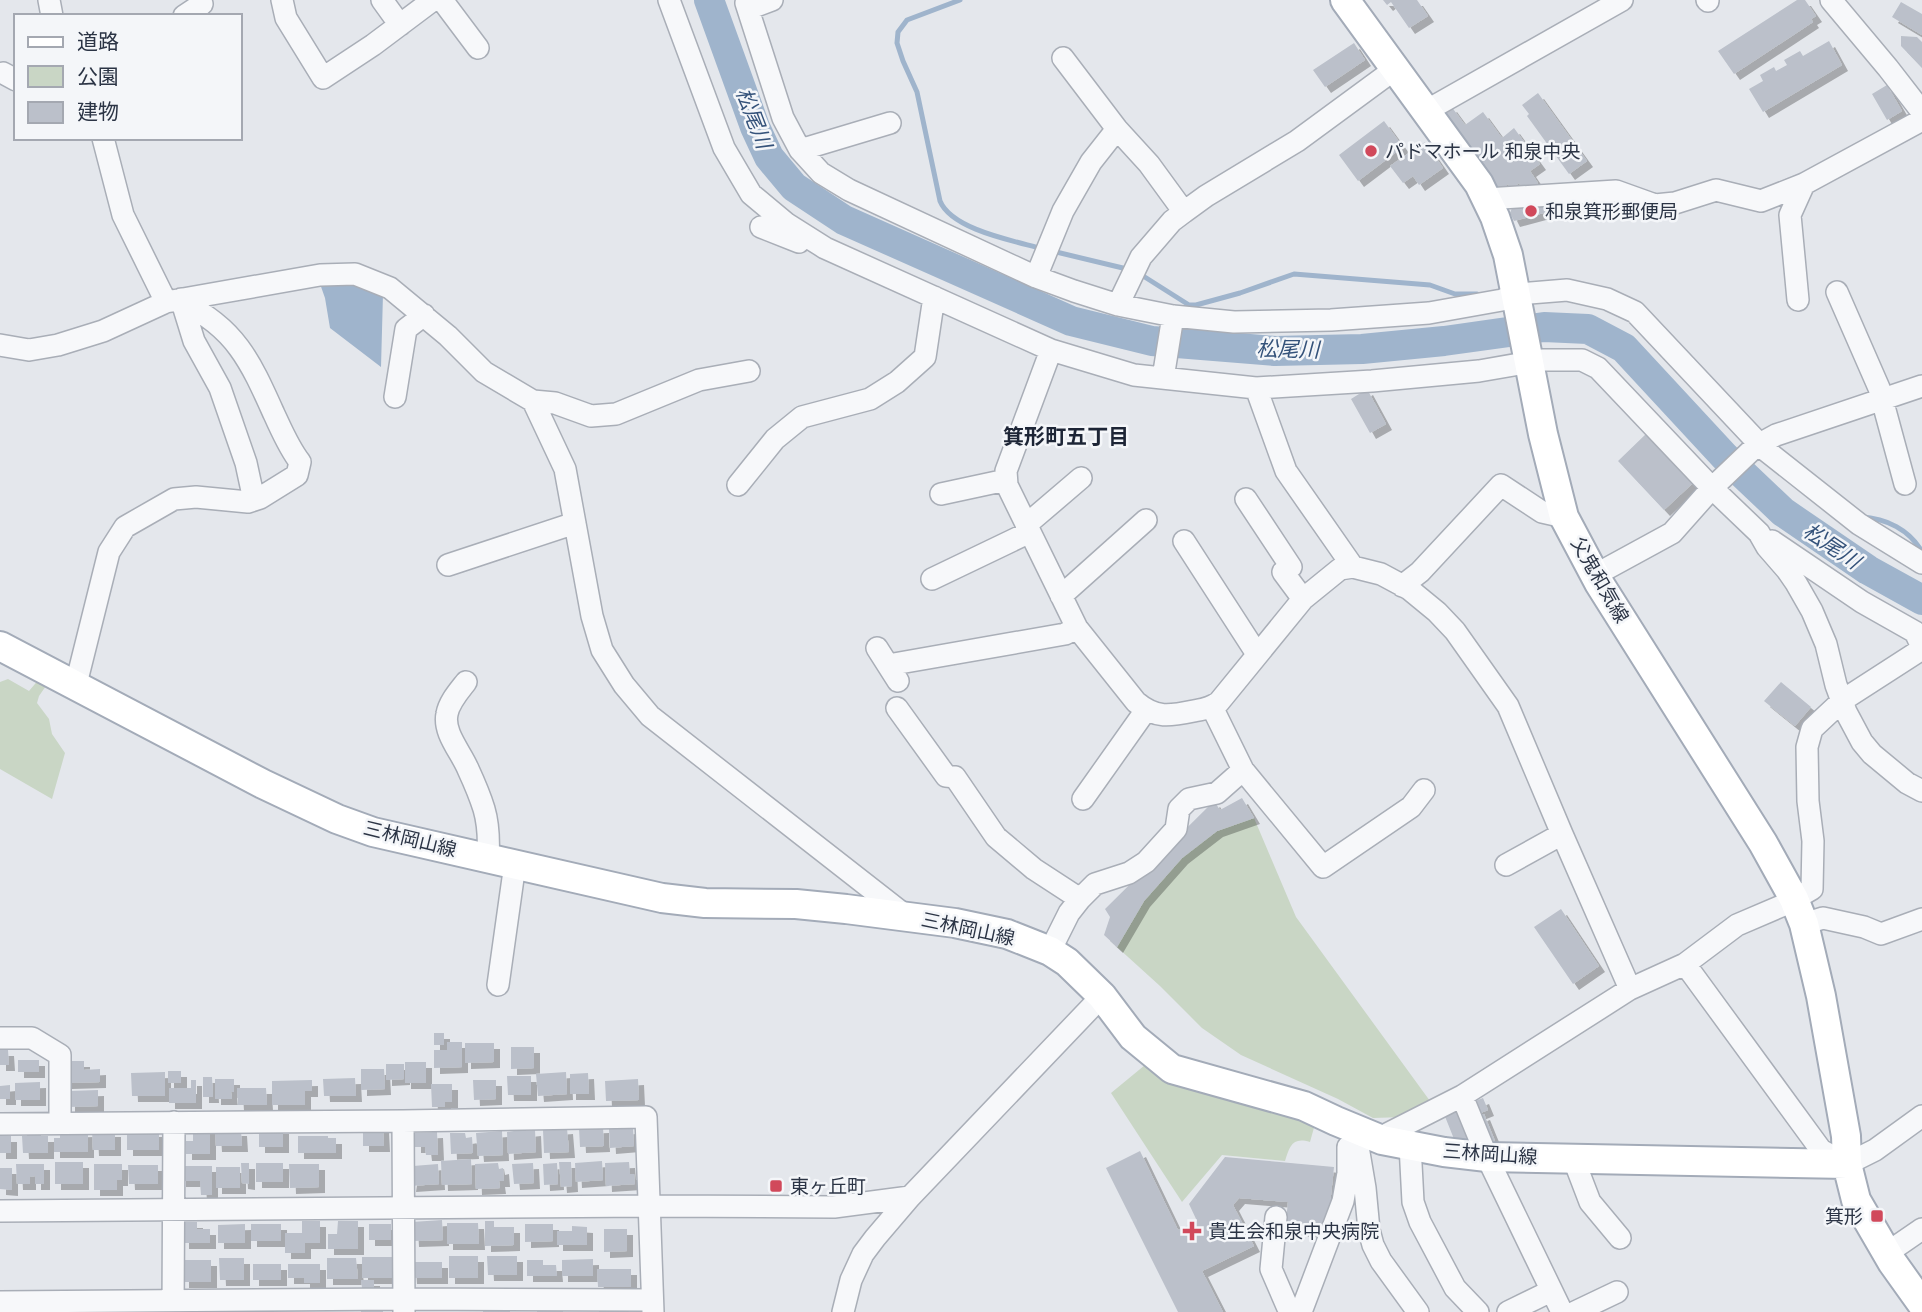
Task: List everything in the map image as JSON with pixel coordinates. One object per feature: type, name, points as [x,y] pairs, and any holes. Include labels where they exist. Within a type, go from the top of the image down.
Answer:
[{"type":"main road","name":"父鬼和気線","points":[[1345,0],[1479,184],[1495,217],[1508,255],[1543,434],[1564,517],[1595,575],[1763,843],[1799,911],[1821,996],[1846,1136],[1847,1164]]},
{"type":"main road","name":"三林岡山線","points":[[1,649],[76,684],[263,784],[337,819],[373,832],[662,898],[705,903],[796,904],[906,916],[1007,934],[1050,951],[1067,962],[1102,996],[1133,1037],[1172,1069],[1304,1106],[1382,1139],[1444,1152],[1487,1157],[1847,1164]]},
{"type":"main road","points":[[1847,1164],[1856,1200],[1887,1253],[1921,1299]]},
{"type":"street","points":[[282,0],[286,18],[323,78],[433,0]]},
{"type":"street","points":[[382,0],[400,25]]},
{"type":"street","points":[[442,0],[478,48]]},
{"type":"street","points":[[669,0],[723,148],[751,194],[787,224],[825,248],[1051,350],[1134,375],[1256,388],[1372,382],[1479,371],[1529,359],[1582,359],[1598,368],[1759,533],[1862,603],[1915,632],[1922,648],[1843,700],[1812,729],[1807,747],[1812,889],[1799,911]]},
{"type":"street","points":[[772,0],[747,6],[783,118],[800,150],[821,173],[849,190],[1036,277],[1118,305],[1173,318],[1234,322],[1331,320],[1429,313],[1567,290],[1607,299],[1635,312],[1758,445],[1859,524],[1922,563]]},
{"type":"street","points":[[1426,111],[1622,0]]},
{"type":"street","points":[[1831,0],[1922,112]]},
{"type":"street","points":[[187,14],[202,4]]},
{"type":"street","points":[[1063,58],[1117,129],[1149,164],[1184,212]]},
{"type":"street","points":[[1118,305],[1141,257],[1172,221],[1206,196],[1297,141],[1395,69]]},
{"type":"street","points":[[1486,200],[1616,191],[1655,205],[1675,203],[1716,190],[1761,201],[1804,184],[1922,120]]},
{"type":"street","points":[[800,150],[890,123]]},
{"type":"street","points":[[1036,277],[1063,211],[1091,162],[1117,129]]},
{"type":"street","points":[[104,140],[123,215],[177,301],[194,341],[220,387],[247,463],[254,500]]},
{"type":"street","points":[[1798,300],[1790,215],[1804,184]]},
{"type":"street","points":[[761,227],[802,243],[825,248]]},
{"type":"street","points":[[0,345],[29,350],[58,345],[103,331],[177,301],[320,275],[355,274],[390,288],[448,336],[484,372],[533,401],[555,403],[591,416],[616,414],[699,380],[749,371]]},
{"type":"street","points":[[1836,292],[1858,319],[1880,388],[1905,484]]},
{"type":"street","points":[[738,485],[775,439],[802,417],[870,399],[897,382],[925,357],[934,298]]},
{"type":"street","points":[[76,684],[109,552],[125,527],[174,499],[196,497],[248,502],[298,475],[300,462],[291,451],[268,400],[237,343],[222,326],[198,310],[177,301]]},
{"type":"street","points":[[396,397],[406,329],[424,315]]},
{"type":"street","points":[[1163,376],[1173,318]]},
{"type":"street","points":[[1051,350],[1006,471],[1006,480],[1077,628],[1136,702],[1146,710],[1171,716],[1212,707],[1219,702],[1303,599],[1339,569],[1353,567],[1381,574],[1402,586],[1437,612],[1455,631],[1508,706],[1630,989]]},
{"type":"street","points":[[1595,575],[1672,533],[1713,486],[1758,445],[1776,435],[1922,386]]},
{"type":"street","points":[[1256,388],[1286,471],[1353,567]]},
{"type":"street","points":[[533,401],[565,469],[592,616],[602,650],[624,685],[650,716],[906,916]]},
{"type":"street","points":[[945,579],[1028,528],[1081,478]]},
{"type":"street","points":[[941,494],[1006,480]]},
{"type":"street","points":[[1402,586],[1420,572],[1502,485],[1542,512],[1564,517]]},
{"type":"street","points":[[1245,499],[1291,567],[1283,572],[1303,599]]},
{"type":"street","points":[[1061,596],[1133,544],[1146,520]]},
{"type":"street","points":[[448,565],[483,563],[575,523]]},
{"type":"street","points":[[1759,533],[1766,547],[1796,583],[1812,611],[1826,644],[1836,685],[1854,729],[1871,754],[1907,783],[1922,791]]},
{"type":"street","points":[[1184,541],[1225,587],[1257,654]]},
{"type":"street","points":[[888,665],[944,647],[995,638],[1065,634],[1077,628]]},
{"type":"street","points":[[466,682],[452,701],[446,723],[467,767],[484,810],[489,834],[501,861],[498,985]]},
{"type":"street","points":[[1212,707],[1243,770],[1323,867],[1411,807],[1424,790]]},
{"type":"street","points":[[897,708],[946,776],[996,837],[1005,854],[1080,899]]},
{"type":"street","points":[[1083,799],[1091,775],[1146,710]]},
{"type":"street","points":[[1050,951],[1069,913],[1095,884],[1129,873],[1146,862],[1176,829],[1179,809],[1189,800],[1217,793],[1243,770]]},
{"type":"street","points":[[1518,865],[1562,834]]},
{"type":"street","points":[[1382,1139],[1388,1133],[1462,1096],[1630,989],[1685,964],[1737,925],[1776,909],[1799,911],[1864,927],[1881,934],[1922,919]]},
{"type":"street","points":[[1685,964],[1821,1150],[1847,1164],[1875,1150],[1922,1116]]},
{"type":"street","points":[[843,1312],[851,1280],[863,1254],[910,1197],[1102,996]]},
{"type":"street","points":[[0,1038],[32,1038],[60,1055],[60,1123]]},
{"type":"street","points":[[1462,1096],[1487,1157],[1562,1312]]},
{"type":"street","points":[[0,1124],[646,1117],[652,1306],[173,1307],[0,1302]]},
{"type":"street","points":[[402,1121],[404,1305]]},
{"type":"street","points":[[173,1307],[174,1122]]},
{"type":"street","points":[[1276,1217],[1271,1269],[1287,1306],[1301,1312],[1343,1201],[1348,1172],[1348,1145],[1355,1129]]},
{"type":"street","points":[[1355,1129],[1373,1245],[1381,1261],[1419,1312]]},
{"type":"street","points":[[1410,1145],[1413,1202],[1420,1222],[1455,1288],[1478,1312]]},
{"type":"street","points":[[1576,1158],[1590,1202],[1620,1238]]},
{"type":"street","points":[[0,1211],[834,1207],[910,1197]]},
{"type":"street","points":[[1887,1253],[1922,1229]]},
{"type":"street","points":[[1508,1312],[1551,1290]]},
{"type":"street","points":[[1575,1312],[1608,1301]]},
{"type":"green space","points":[[40,678],[48,683],[37,703],[49,719],[52,734],[65,753],[52,799],[0,769],[0,682],[8,679],[29,691]]},
{"type":"green space","points":[[1254,818],[1296,917],[1430,1101],[1404,1117],[1373,1118],[1241,1055],[1202,1028],[1117,947],[1144,901],[1182,858],[1217,831]]},
{"type":"green space","points":[[1145,1065],[1164,1078],[1272,1108],[1315,1124],[1310,1142],[1295,1142],[1285,1161],[1222,1155],[1182,1202],[1111,1093]]},
{"type":"water","points":[[319,281],[360,284],[383,294],[381,367],[330,328]]},
{"type":"building","points":[[1383,0],[1417,0],[1428,16],[1409,28],[1391,2],[1387,5]]},
{"type":"building","points":[[1797,0],[1805,0],[1816,16],[1811,19],[1813,22],[1734,74],[1718,51]]},
{"type":"building","points":[[1901,2],[1922,14],[1922,35],[1892,17]]},
{"type":"building","points":[[1901,36],[1917,37],[1922,42],[1922,68],[1901,46]]},
{"type":"building","points":[[1829,41],[1842,65],[1763,112],[1749,89],[1763,81],[1760,75],[1774,67],[1776,71],[1787,65],[1784,60],[1800,51],[1803,56]]},
{"type":"building","points":[[1354,43],[1365,60],[1325,87],[1313,70]]},
{"type":"building","points":[[1887,85],[1902,111],[1887,120],[1872,94]]},
{"type":"building","points":[[1538,93],[1587,161],[1569,174],[1522,105]]},
{"type":"building","points":[[1451,106],[1465,125],[1483,112],[1502,138],[1514,128],[1540,164],[1530,171],[1538,183],[1530,189],[1528,186],[1523,189],[1519,183],[1511,189],[1508,184],[1500,190],[1466,141],[1461,144],[1439,114]]},
{"type":"building","name":"パドマホール 和泉中央","points":[[1384,121],[1403,147],[1358,181],[1339,155]]},
{"type":"building","points":[[1425,142],[1443,168],[1419,185],[1413,176],[1403,183],[1390,166]]},
{"type":"building","points":[[1553,203],[1555,210],[1514,221],[1510,213],[1512,208]]},
{"type":"building","points":[[1367,389],[1386,424],[1370,433],[1351,399]]},
{"type":"building","points":[[1647,433],[1694,482],[1664,510],[1618,461]]},
{"type":"building","points":[[1781,682],[1811,707],[1795,726],[1764,701]]},
{"type":"building","points":[[1242,798],[1254,818],[1217,831],[1182,858],[1144,901],[1117,947],[1104,935],[1110,917],[1105,909],[1214,801],[1220,810]]},
{"type":"building","points":[[1561,909],[1599,966],[1573,984],[1534,927]]},
{"type":"building","points":[[434,1033],[444,1033],[444,1045],[434,1045]]},
{"type":"building","points":[[447,1042],[462,1042],[462,1067],[434,1068],[434,1050],[447,1050]]},
{"type":"building","points":[[465,1043],[494,1043],[494,1062],[465,1063]]},
{"type":"building","points":[[511,1047],[534,1047],[534,1068],[511,1069]]},
{"type":"building","points":[[0,1050],[8,1050],[9,1065],[0,1065]]},
{"type":"building","points":[[18,1060],[39,1060],[39,1072],[18,1072]]},
{"type":"building","points":[[65,1061],[84,1061],[84,1070],[100,1069],[100,1082],[66,1083]]},
{"type":"building","points":[[405,1062],[426,1062],[426,1083],[405,1083]]},
{"type":"building","points":[[386,1064],[404,1064],[404,1079],[386,1080]]},
{"type":"building","points":[[361,1069],[384,1069],[385,1089],[361,1090]]},
{"type":"building","points":[[168,1071],[181,1071],[181,1083],[168,1083]]},
{"type":"building","points":[[165,1072],[165,1096],[132,1096],[131,1073]]},
{"type":"building","points":[[566,1072],[567,1094],[538,1096],[536,1074]]},
{"type":"building","points":[[588,1073],[589,1094],[570,1094],[570,1074]]},
{"type":"building","points":[[507,1076],[531,1076],[531,1095],[508,1095]]},
{"type":"building","points":[[203,1077],[212,1077],[213,1097],[203,1097]]},
{"type":"building","points":[[355,1078],[356,1096],[324,1096],[323,1079]]},
{"type":"building","points":[[215,1079],[234,1079],[232,1099],[215,1099]]},
{"type":"building","points":[[638,1079],[639,1100],[606,1101],[605,1081]]},
{"type":"building","points":[[191,1080],[196,1080],[196,1103],[169,1103],[169,1088],[191,1088]]},
{"type":"building","points":[[312,1080],[312,1091],[305,1091],[305,1105],[272,1105],[272,1081]]},
{"type":"building","points":[[473,1080],[496,1080],[496,1099],[474,1100]]},
{"type":"building","points":[[40,1082],[40,1100],[15,1100],[15,1083]]},
{"type":"building","points":[[431,1084],[452,1084],[452,1102],[445,1102],[445,1107],[432,1107]]},
{"type":"building","points":[[10,1085],[10,1099],[0,1099],[0,1086]]},
{"type":"building","points":[[237,1088],[266,1088],[267,1105],[238,1105]]},
{"type":"building","points":[[98,1090],[98,1106],[69,1107],[69,1091]]},
{"type":"building","points":[[1483,1098],[1488,1110],[1473,1116],[1468,1104]]},
{"type":"building","points":[[1463,1107],[1474,1137],[1456,1144],[1444,1114]]},
{"type":"building","points":[[1484,1114],[1495,1141],[1485,1145],[1473,1118]]},
{"type":"building","points":[[525,1126],[526,1131],[535,1130],[536,1152],[508,1154],[507,1132],[514,1131],[513,1127]]},
{"type":"building","points":[[363,1127],[383,1127],[384,1146],[363,1146]]},
{"type":"building","points":[[603,1127],[604,1146],[580,1147],[579,1128]]},
{"type":"building","points":[[193,1128],[210,1128],[210,1154],[186,1154],[186,1141],[193,1141]]},
{"type":"building","points":[[259,1128],[283,1128],[283,1147],[259,1147]]},
{"type":"building","points":[[567,1128],[569,1152],[544,1153],[543,1130]]},
{"type":"building","points":[[633,1128],[634,1146],[610,1148],[609,1129]]},
{"type":"building","points":[[215,1130],[241,1130],[242,1146],[216,1146]]},
{"type":"building","points":[[27,1131],[41,1132],[41,1136],[48,1136],[48,1153],[23,1153],[22,1136],[27,1136]]},
{"type":"building","points":[[88,1131],[88,1152],[54,1152],[54,1138],[60,1138],[60,1132]]},
{"type":"building","points":[[92,1131],[115,1131],[115,1150],[93,1150]]},
{"type":"building","points":[[127,1131],[159,1131],[159,1150],[127,1150]]},
{"type":"building","points":[[502,1131],[503,1155],[478,1156],[476,1133]]},
{"type":"building","points":[[437,1132],[438,1155],[426,1155],[425,1147],[415,1147],[415,1133]]},
{"type":"building","points":[[450,1133],[465,1133],[466,1138],[472,1137],[473,1153],[451,1154]]},
{"type":"building","points":[[0,1136],[11,1136],[11,1153],[0,1153]]},
{"type":"building","points":[[298,1136],[336,1138],[336,1153],[298,1153]]},
{"type":"building","name":"貴生会和泉中央病院","points":[[1140,1151],[1178,1230],[1197,1221],[1189,1204],[1225,1157],[1334,1167],[1327,1233],[1285,1229],[1288,1202],[1239,1198],[1233,1205],[1254,1246],[1202,1271],[1223,1312],[1178,1312],[1106,1168]]},
{"type":"building","points":[[471,1159],[472,1184],[442,1185],[441,1161]]},
{"type":"building","points":[[602,1161],[603,1180],[576,1182],[575,1163]]},
{"type":"building","points":[[55,1162],[83,1162],[83,1184],[55,1184]]},
{"type":"building","points":[[559,1162],[571,1162],[572,1186],[561,1187]]},
{"type":"building","points":[[629,1162],[630,1174],[634,1174],[635,1184],[606,1186],[605,1163]]},
{"type":"building","points":[[241,1163],[249,1163],[249,1184],[242,1183]]},
{"type":"building","points":[[256,1163],[283,1163],[283,1182],[256,1182]]},
{"type":"building","points":[[498,1163],[499,1169],[503,1168],[504,1181],[499,1181],[500,1188],[476,1189],[475,1164]]},
{"type":"building","points":[[533,1163],[534,1183],[514,1184],[512,1164]]},
{"type":"building","points":[[557,1163],[558,1184],[544,1185],[543,1164]]},
{"type":"building","points":[[16,1164],[44,1164],[44,1184],[35,1184],[35,1176],[30,1177],[30,1184],[17,1184]]},
{"type":"building","points":[[94,1164],[122,1164],[122,1180],[117,1180],[117,1190],[94,1190]]},
{"type":"building","points":[[289,1164],[319,1164],[319,1187],[290,1188]]},
{"type":"building","points":[[438,1164],[439,1184],[410,1186],[413,1166]]},
{"type":"building","points":[[128,1165],[158,1165],[158,1184],[129,1184]]},
{"type":"building","points":[[180,1166],[212,1166],[212,1195],[201,1195],[200,1181],[180,1181]]},
{"type":"building","points":[[216,1167],[240,1167],[240,1188],[216,1188]]},
{"type":"building","points":[[0,1168],[12,1168],[12,1190],[0,1189]]},
{"type":"building","points":[[442,1220],[443,1240],[413,1241],[412,1222]]},
{"type":"building","points":[[302,1221],[320,1221],[320,1243],[305,1243],[305,1253],[285,1253],[285,1233],[302,1233]]},
{"type":"building","points":[[338,1221],[358,1221],[358,1249],[328,1249],[328,1234],[337,1234]]},
{"type":"building","points":[[485,1221],[494,1221],[494,1227],[514,1227],[514,1245],[485,1246]]},
{"type":"building","points":[[183,1222],[197,1222],[197,1229],[210,1229],[210,1243],[183,1243]]},
{"type":"building","points":[[447,1223],[478,1223],[479,1244],[447,1244]]},
{"type":"building","points":[[245,1224],[245,1243],[218,1243],[218,1225]]},
{"type":"building","points":[[251,1224],[281,1224],[281,1241],[251,1241]]},
{"type":"building","points":[[369,1224],[391,1224],[391,1240],[369,1240]]},
{"type":"building","points":[[525,1224],[553,1224],[553,1241],[525,1242]]},
{"type":"building","points":[[572,1226],[587,1227],[587,1245],[557,1245],[557,1231],[572,1231]]},
{"type":"building","points":[[604,1229],[627,1229],[627,1251],[604,1252]]},
{"type":"building","points":[[449,1256],[478,1256],[478,1278],[449,1278]]},
{"type":"building","points":[[487,1256],[517,1256],[517,1275],[488,1275]]},
{"type":"building","points":[[362,1257],[392,1257],[392,1278],[362,1278]]},
{"type":"building","points":[[219,1258],[244,1258],[244,1280],[220,1280]]},
{"type":"building","points":[[327,1258],[356,1258],[358,1279],[327,1279]]},
{"type":"building","points":[[593,1259],[593,1276],[562,1276],[562,1260]]},
{"type":"building","points":[[183,1260],[211,1260],[211,1282],[183,1282]]},
{"type":"building","points":[[527,1260],[543,1260],[543,1265],[556,1265],[557,1276],[527,1276]]},
{"type":"building","points":[[410,1262],[442,1262],[442,1278],[411,1278]]},
{"type":"building","points":[[253,1264],[281,1264],[281,1280],[253,1280]]},
{"type":"building","points":[[288,1264],[320,1264],[320,1283],[304,1283],[304,1278],[288,1278]]},
{"type":"building","points":[[597,1269],[631,1269],[631,1287],[598,1287]]},
{"type":"building","points":[[361,1280],[374,1280],[374,1288],[362,1288]]},
{"type":"building","points":[[361,1307],[383,1307],[383,1312],[361,1312]]},
{"type":"building","points":[[537,1307],[563,1307],[563,1312],[537,1312]]},
{"type":"building","points":[[599,1308],[628,1308],[629,1312],[599,1312]]},
{"type":"building","points":[[483,1309],[510,1309],[510,1312],[483,1312]]},
{"type":"waterway","name":"松尾川","points":[[709,0],[755,127],[769,157],[794,187],[844,220],[1071,321],[1152,341],[1275,351],[1362,349],[1544,327],[1588,329],[1624,348],[1725,457],[1783,512],[1868,570],[1922,600]]},
{"type":"waterway","points":[[960,0],[907,20],[898,32],[897,43],[917,92],[940,201],[957,220],[970,227],[1043,249]]},
{"type":"waterway","points":[[1052,251],[1127,269]]},
{"type":"waterway","points":[[1140,274],[1189,305],[1240,293],[1294,274],[1430,285],[1455,294],[1477,294]]},
{"type":"waterway","points":[[1861,517],[1896,527],[1911,537],[1922,552]]},
{"type":"place","name":"パドマホール 和泉中央","points":[[1371,151]]},
{"type":"place","name":"和泉箕形郵便局","points":[[1531,211]]},
{"type":"place","name":"東ヶ丘町","points":[[776,1186]]},
{"type":"place","name":"箕形","points":[[1877,1216]]},
{"type":"place","name":"貴生会和泉中央病院","points":[[1192,1231]]},
{"type":"district","name":"箕形町五丁目","points":[[1066,436]]}]
